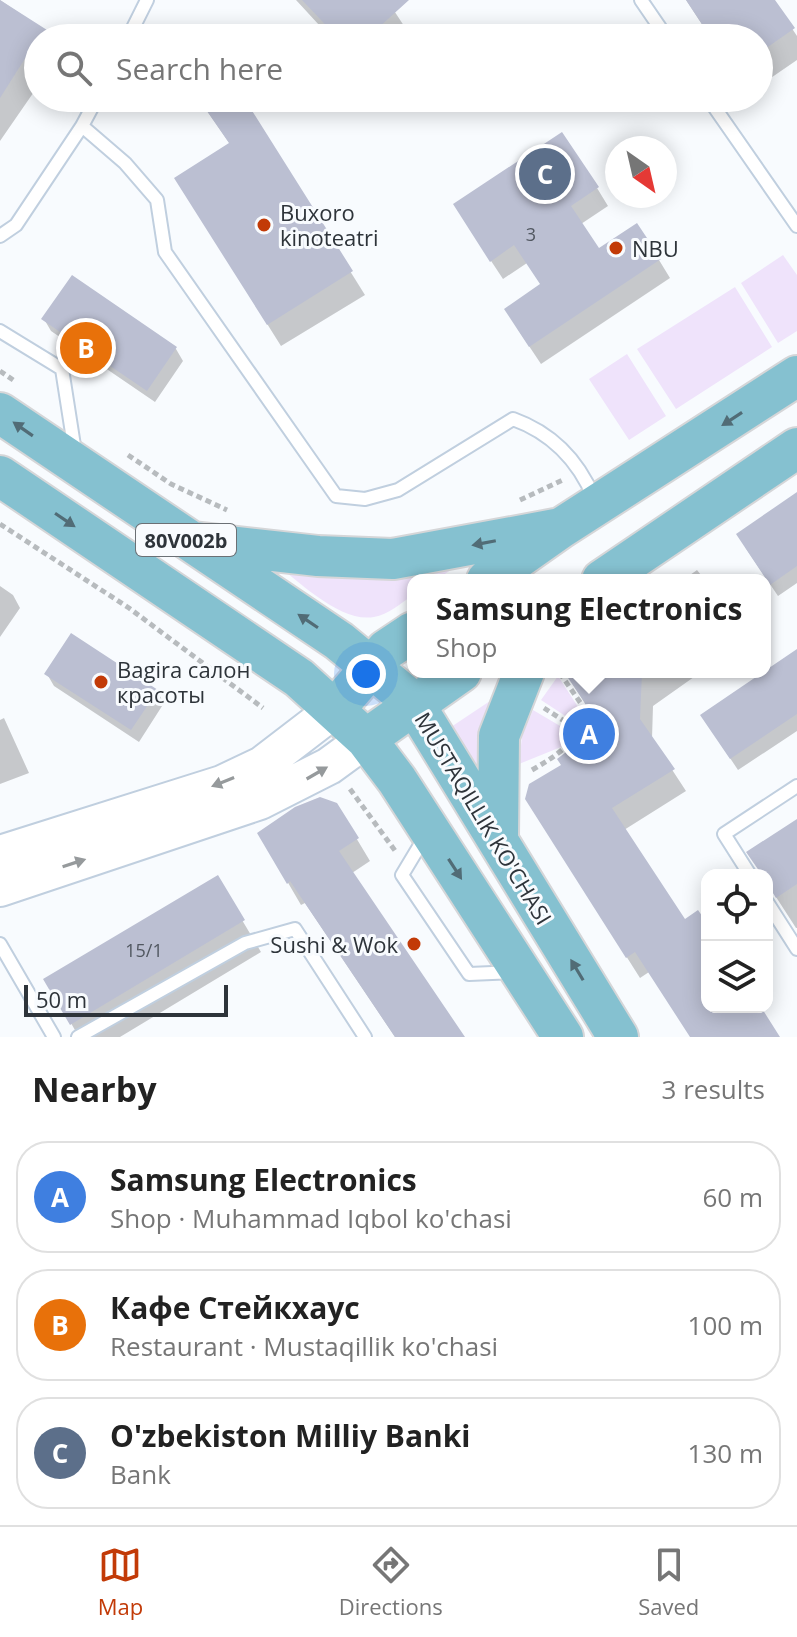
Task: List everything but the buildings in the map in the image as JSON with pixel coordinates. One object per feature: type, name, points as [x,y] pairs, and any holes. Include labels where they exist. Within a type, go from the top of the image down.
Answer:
[{"type":"main road","points":[[496,574],[561,528],[797,376]]},
{"type":"main road","name":"MUSTAQILLIK KO'CHASI","points":[[0,413],[372,666],[413,702],[618,1037]]},
{"type":"main road","points":[[611,574],[797,448]]},
{"type":"main road","name":"80V002b","points":[[0,476],[299,678],[366,739],[429,829],[563,1037]]},
{"type":"main road","points":[[188,542],[318,556],[393,559],[561,528]]},
{"type":"main road","points":[[0,854],[222,784],[262,765],[335,709],[386,650],[407,636]]},
{"type":"main road","points":[[0,888],[260,801],[329,766],[413,702],[451,678]]},
{"type":"main road","points":[[498,841],[499,736],[522,678]]},
{"type":"lane","points":[[135,24],[147,0]]},
{"type":"lane","points":[[641,0],[657,24]]},
{"type":"lane","points":[[0,236],[16,225],[90,112]]},
{"type":"lane","points":[[718,112],[797,226]]},
{"type":"lane","points":[[82,126],[125,163],[157,200],[165,252],[336,496],[365,499],[398,490],[513,419],[540,429],[582,470],[597,505]]},
{"type":"lane","points":[[0,331],[62,369],[78,467]]},
{"type":"lane","points":[[746,869],[724,834],[797,786]]},
{"type":"lane","points":[[773,911],[797,949]]},
{"type":"lane","points":[[78,1037],[245,943],[295,929],[365,1037]]},
{"type":"lane","points":[[0,944],[54,1037]]},
{"type":"path","points":[[0,524],[129,608],[263,708]]},
{"type":"path","points":[[524,774],[569,747],[578,730],[582,705],[563,678]]},
{"type":"path","points":[[542,707],[578,730]]},
{"type":"shaded area","points":[[783,255],[797,275],[797,331],[778,343],[741,283]]},
{"type":"shaded area","points":[[735,287],[772,347],[676,409],[637,349]]},
{"type":"shaded area","points":[[627,354],[666,416],[629,440],[589,379]]},
{"type":"shaded area","points":[[470,557],[445,574],[407,574],[407,599],[374,617],[348,614],[334,607],[274,563]]},
{"type":"shaded area","points":[[559,678],[580,710],[576,723],[541,700]]},
{"type":"shaded area","points":[[493,699],[481,770],[451,727]]},
{"type":"shaded area","points":[[533,710],[572,733],[561,747],[519,764],[522,736]]},
{"type":"place","name":"O'zbekiston Milliy Banki","points":[[545,174]]},
{"type":"place","name":"Buxoro kinoteatri","points":[[264,225]]},
{"type":"place","name":"NBU","points":[[616,248]]},
{"type":"place","name":"Кафе Стейкхаус","points":[[86,348]]},
{"type":"place","name":"Bagira салон красоты","points":[[101,682]]},
{"type":"place","name":"Samsung Electronics","points":[[589,734]]},
{"type":"place","name":"Sushi & Wok","points":[[414,944]]}]
